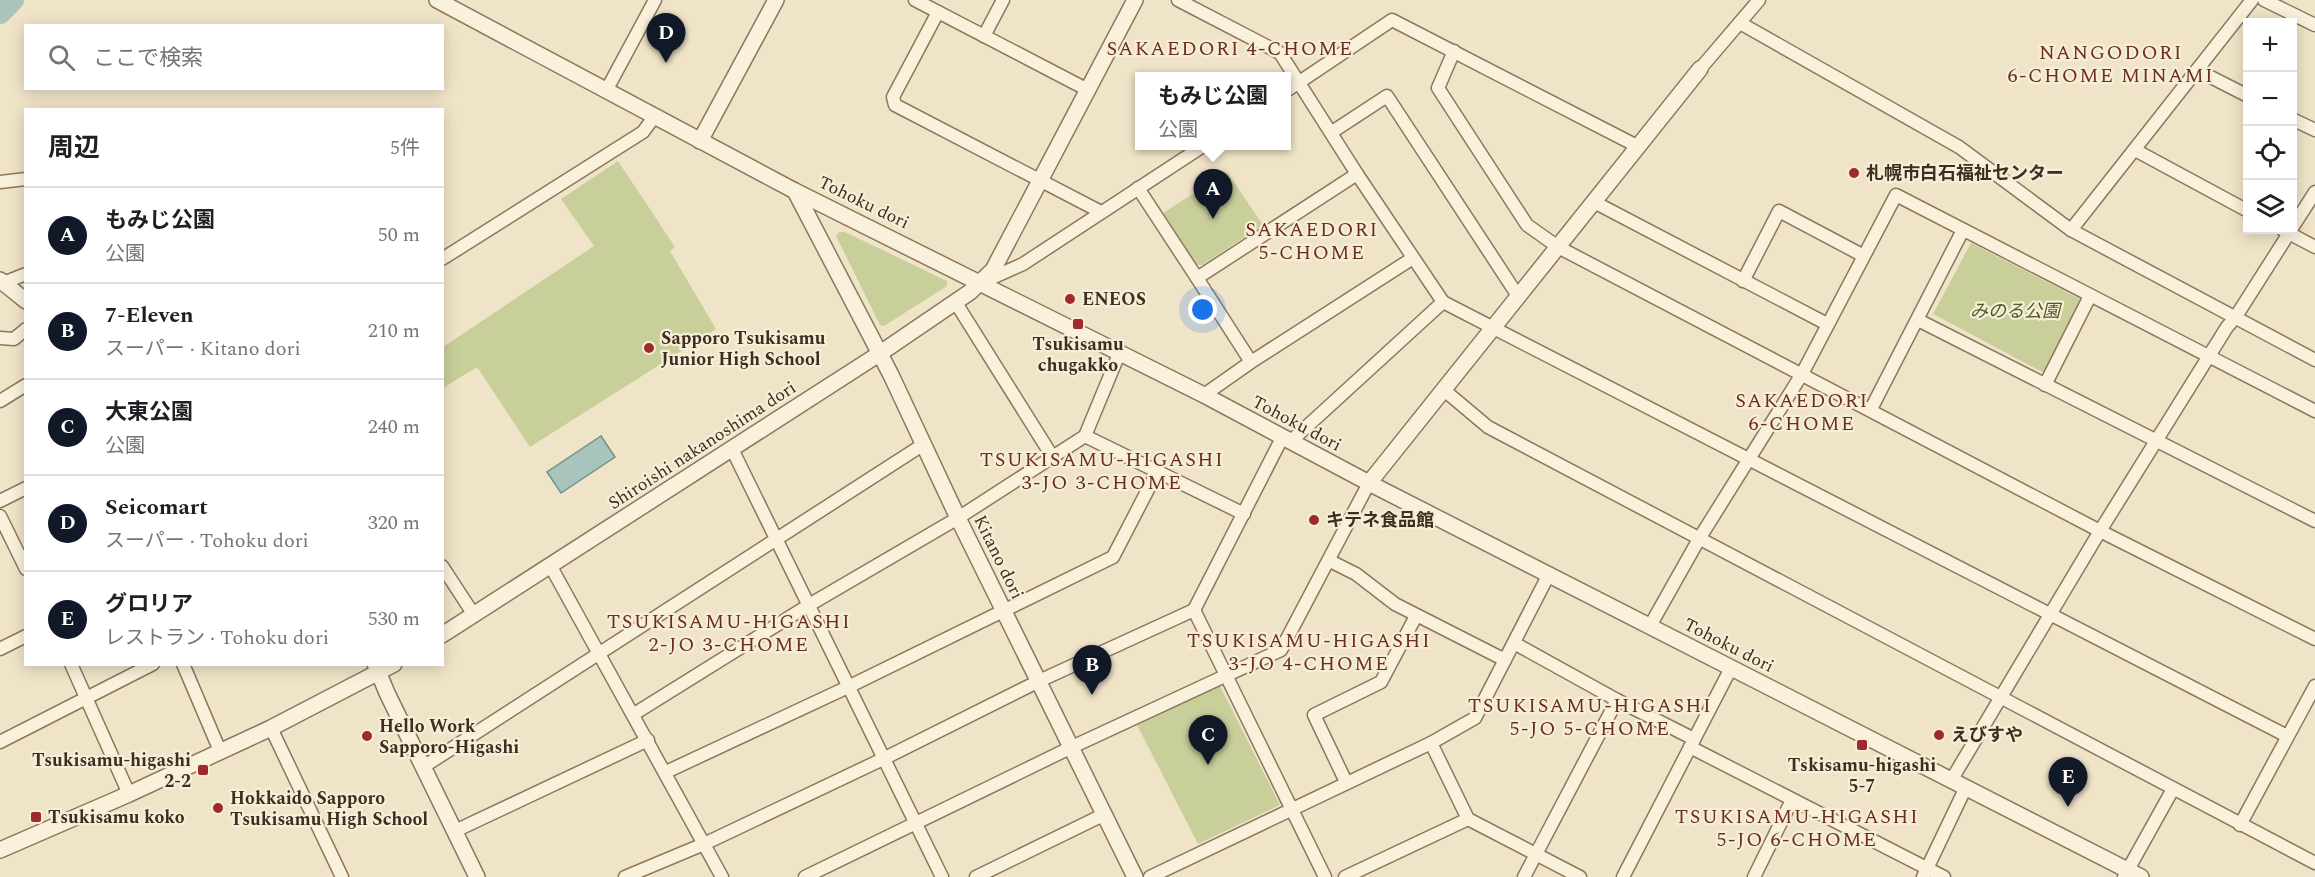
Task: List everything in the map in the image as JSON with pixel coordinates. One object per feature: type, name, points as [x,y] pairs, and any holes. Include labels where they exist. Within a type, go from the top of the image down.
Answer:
[{"type":"street","name":"Tohoku dori","points":[[437,0],[795,191],[982,282],[1119,354],[1204,395],[1369,483],[1952,779],[2130,875]]},
{"type":"street","points":[[606,91],[655,0]]},
{"type":"street","points":[[700,141],[776,0]]},
{"type":"street","points":[[915,0],[1088,90]]},
{"type":"street","points":[[984,36],[1003,0]]},
{"type":"street","name":"Shiroishi nakanoshima dori","points":[[444,634],[879,354],[956,303],[982,282],[993,270],[1135,0]]},
{"type":"street","points":[[1178,0],[1280,53],[1357,174],[1443,302],[2287,736]]},
{"type":"street","points":[[805,877],[1072,747],[1281,650],[1369,483],[1637,146],[1759,0]]},
{"type":"street","points":[[2071,230],[2252,0]]},
{"type":"street","points":[[2264,0],[2315,24]]},
{"type":"street","points":[[938,12],[893,97],[895,105],[1101,212]]},
{"type":"street","points":[[1291,88],[1392,20],[1637,146]]},
{"type":"street","points":[[1740,23],[1959,147],[2071,230],[2315,360]]},
{"type":"street","points":[[1454,51],[1438,88],[1527,225],[1558,247],[2100,531],[2315,639]]},
{"type":"street","points":[[2197,70],[2243,94]]},
{"type":"street","points":[[1332,132],[1387,96],[1518,296]]},
{"type":"street","points":[[444,258],[643,132],[654,117]]},
{"type":"street","points":[[2297,121],[2315,130]]},
{"type":"street","points":[[982,282],[1023,264],[1197,150]]},
{"type":"street","points":[[2135,150],[2243,209]]},
{"type":"street","points":[[1197,278],[1357,174]]},
{"type":"street","points":[[0,182],[24,179]]},
{"type":"street","points":[[1138,188],[1251,362]]},
{"type":"street","name":"Kitano dori","points":[[795,191],[924,444],[958,518],[1135,877]]},
{"type":"street","points":[[2297,218],[2315,192]]},
{"type":"street","points":[[1650,626],[1699,539],[1802,374],[1862,255],[1896,195],[2315,411]]},
{"type":"street","points":[[1594,202],[1827,324]]},
{"type":"street","points":[[1743,281],[1779,211],[1862,255]]},
{"type":"street","points":[[1871,409],[1964,230]]},
{"type":"street","points":[[1952,779],[2100,531],[2287,234]]},
{"type":"street","points":[[2295,234],[2315,247]]},
{"type":"street","points":[[1204,395],[1251,362],[1413,258]]},
{"type":"street","points":[[2,282],[24,275]]},
{"type":"street","points":[[2,282],[24,299]]},
{"type":"street","points":[[2045,385],[2090,296]]},
{"type":"street","points":[[626,877],[704,844],[1040,681],[1194,610],[1244,514],[1287,439],[1443,302]]},
{"type":"street","points":[[956,303],[1052,456]]},
{"type":"street","points":[[1918,320],[2315,521]]},
{"type":"street","points":[[0,338],[14,339],[24,331]]},
{"type":"street","points":[[634,714],[808,605],[958,518],[1085,436],[1119,354]]},
{"type":"street","points":[[0,400],[24,386]]},
{"type":"street","points":[[1444,390],[1488,426],[2315,863]]},
{"type":"street","points":[[1085,436],[1244,514]]},
{"type":"street","points":[[423,767],[924,444]]},
{"type":"street","points":[[732,449],[942,877]]},
{"type":"street","points":[[666,772],[848,687],[1113,557],[1157,472]]},
{"type":"street","points":[[0,501],[24,489]]},
{"type":"street","points":[[0,516],[24,565]]},
{"type":"street","points":[[1329,561],[1356,574],[1395,604],[1416,616],[1505,660]]},
{"type":"street","points":[[550,565],[722,877]]},
{"type":"street","points":[[444,569],[474,615]]},
{"type":"street","points":[[1150,877],[1431,742],[1475,718],[1549,574]]},
{"type":"street","points":[[1194,610],[1325,877]]},
{"type":"street","points":[[1346,782],[1314,715],[1381,682],[1416,616]]},
{"type":"street","points":[[0,649],[24,637]]},
{"type":"street","points":[[1514,644],[1925,873],[1944,877]]},
{"type":"street","points":[[72,666],[129,794]]},
{"type":"street","points":[[0,742],[149,666]]},
{"type":"street","points":[[184,666],[220,751]]},
{"type":"street","points":[[1623,877],[1731,668]]},
{"type":"street","points":[[0,850],[129,794],[271,728],[377,669],[477,877]]},
{"type":"street","points":[[2240,825],[2315,686]]},
{"type":"street","points":[[1524,877],[1617,700]]},
{"type":"street","points":[[271,728],[342,877]]},
{"type":"street","points":[[455,831],[648,740]]},
{"type":"street","points":[[1431,742],[1468,819],[1580,877]]},
{"type":"street","points":[[1925,873],[1966,787]]},
{"type":"street","points":[[2130,875],[2173,789]]},
{"type":"street","points":[[1754,877],[1792,800]]},
{"type":"street","points":[[976,877],[1105,814]]},
{"type":"street","points":[[1345,877],[1468,819]]},
{"type":"green space","points":[[618,161],[675,247],[670,251],[716,329],[530,447],[477,367],[444,387],[444,346],[594,246],[561,199]]},
{"type":"green space","points":[[1227,172],[1263,225],[1202,265],[1197,265],[1163,213]]},
{"type":"green space","points":[[839,232],[845,232],[947,281],[947,286],[884,326],[880,325],[836,236]]},
{"type":"green space","name":"みのる公園","points":[[1971,243],[2080,299],[2044,373],[1933,314]]},
{"type":"green space","points":[[1220,686],[1280,805],[1198,844],[1137,725]]},
{"type":"water","points":[[601,436],[615,457],[561,493],[547,472]]},
{"type":"waterway","points":[[0,13],[13,0]]},
{"type":"place","name":"Seicomart","points":[[666,63]]},
{"type":"place","name":"札幌市白石福祉センター","points":[[1854,173]]},
{"type":"place","name":"もみじ公園","points":[[1213,219]]},
{"type":"place","name":"ENEOS","points":[[1070,299]]},
{"type":"place","name":"Tsukisamu chugakko","points":[[1078,324]]},
{"type":"place","name":"Sapporo Tsukisamu Junior High School","points":[[649,348]]},
{"type":"place","name":"キテネ食品館","points":[[1314,520]]},
{"type":"place","name":"7-Eleven","points":[[1092,695]]},
{"type":"place","name":"えびすや","points":[[1939,735]]},
{"type":"place","name":"Hello Work Sapporo-Higashi","points":[[367,736]]},
{"type":"place","name":"Tskisamu-higashi 5-7","points":[[1862,745]]},
{"type":"place","name":"大東公園","points":[[1208,765]]},
{"type":"place","name":"Tsukisamu-higashi 2-2","points":[[203,770]]},
{"type":"place","name":"グロリア","points":[[2068,807]]},
{"type":"place","name":"Hokkaido Sapporo Tsukisamu High School","points":[[218,808]]},
{"type":"place","name":"Tsukisamu koko","points":[[36,817]]},
{"type":"district","name":"SAKAEDORI 4-CHOME","points":[[1230,48]]},
{"type":"district","name":"NANGODORI 6-CHOME MINAMI","points":[[2111,64]]},
{"type":"district","name":"SAKAEDORI 5-CHOME","points":[[1312,240]]},
{"type":"district","name":"SAKAEDORI 6-CHOME","points":[[1802,412]]},
{"type":"district","name":"TSUKISAMU-HIGASHI 3-JO 3-CHOME","points":[[1102,470]]},
{"type":"district","name":"TSUKISAMU-HIGASHI 2-JO 3-CHOME","points":[[729,632]]},
{"type":"district","name":"TSUKISAMU-HIGASHI 3-JO 4-CHOME","points":[[1309,652]]},
{"type":"district","name":"TSUKISAMU-HIGASHI 5-JO 5-CHOME","points":[[1590,716]]},
{"type":"district","name":"TSUKISAMU-HIGASHI 5-JO 6-CHOME","points":[[1797,828]]}]
